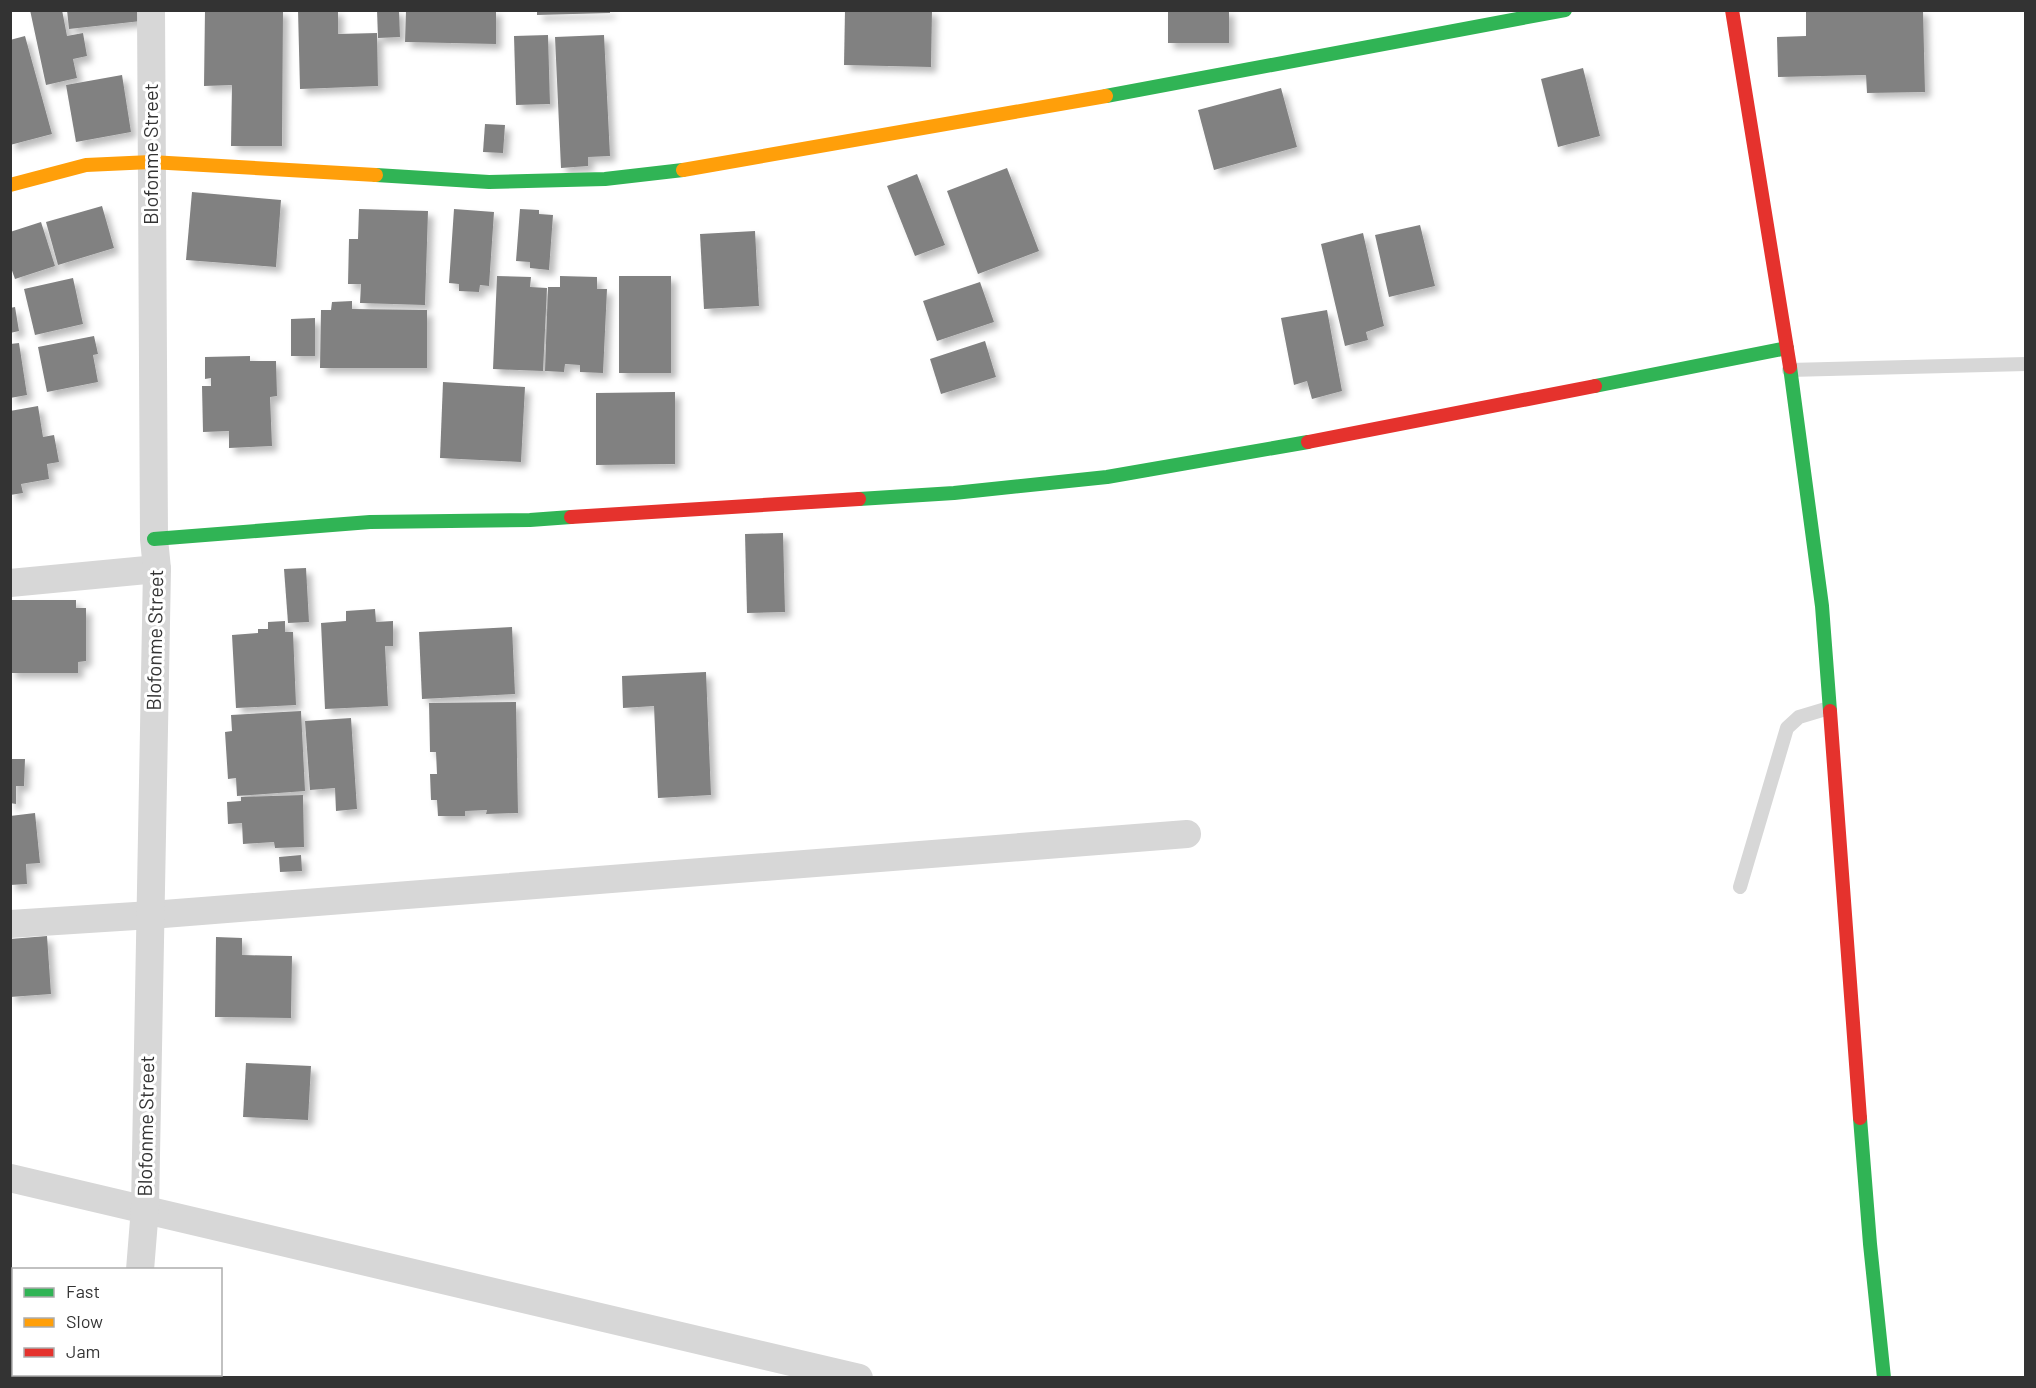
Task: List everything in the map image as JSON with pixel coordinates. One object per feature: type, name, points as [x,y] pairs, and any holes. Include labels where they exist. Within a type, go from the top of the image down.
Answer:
[{"type":"street","name":"Blofonme Street","points":[[140,1268],[145,1208],[157,569],[154,539],[151,10]]},
{"type":"street","points":[[10,185],[86,165],[151,162],[489,182],[605,179],[704,168],[840,142],[1050,107],[1565,10]]},
{"type":"street","points":[[1732,10],[1787,348],[1822,606],[1870,1244],[1884,1377]]},
{"type":"street","points":[[154,539],[369,522],[530,520],[954,494],[1107,477],[1250,453],[1787,348]]},
{"type":"street","points":[[10,583],[157,569]]},
{"type":"street","points":[[10,924],[1187,834]]},
{"type":"street","points":[[10,1178],[859,1377]]},
{"type":"lane","points":[[1789,370],[2025,364]]},
{"type":"lane","points":[[1740,887],[1787,728],[1798,717],[1829,708]]},
{"type":"building","points":[[30,10],[62,10],[67,36],[83,33],[87,56],[73,59],[77,78],[46,85]]},
{"type":"building","points":[[67,10],[139,10],[141,21],[69,29]]},
{"type":"building","points":[[205,10],[283,10],[282,146],[231,146],[232,85],[204,86]]},
{"type":"building","points":[[298,10],[338,10],[338,34],[377,33],[378,86],[300,89]]},
{"type":"building","points":[[377,10],[399,10],[400,37],[378,38]]},
{"type":"building","points":[[406,10],[496,10],[496,44],[405,42]]},
{"type":"building","points":[[537,10],[610,10],[610,13],[537,15]]},
{"type":"building","points":[[845,10],[932,10],[931,67],[844,65]]},
{"type":"building","points":[[1168,10],[1229,10],[1229,43],[1168,43]]},
{"type":"building","points":[[1806,10],[1923,10],[1925,92],[1867,93],[1866,75],[1778,77],[1777,37],[1806,36]]},
{"type":"building","points":[[548,35],[550,104],[516,105],[514,36]]},
{"type":"building","points":[[604,35],[610,156],[588,157],[588,166],[561,168],[555,37]]},
{"type":"building","points":[[25,36],[52,134],[10,145],[10,40]]},
{"type":"building","points":[[1583,68],[1600,136],[1558,147],[1541,79]]},
{"type":"building","points":[[122,75],[131,132],[76,142],[66,85]]},
{"type":"building","points":[[1281,88],[1297,147],[1214,170],[1198,110]]},
{"type":"building","points":[[485,124],[505,125],[503,153],[483,152]]},
{"type":"building","points":[[1007,168],[1039,251],[978,274],[947,191]]},
{"type":"building","points":[[917,174],[945,245],[915,256],[887,186]]},
{"type":"building","points":[[192,192],[281,200],[276,267],[186,260]]},
{"type":"building","points":[[102,206],[114,248],[58,265],[46,222]]},
{"type":"building","points":[[359,209],[428,211],[425,305],[360,303],[361,284],[348,284],[349,239],[358,239]]},
{"type":"building","points":[[454,209],[494,212],[489,286],[480,285],[479,292],[459,291],[459,284],[449,283]]},
{"type":"building","points":[[520,209],[539,210],[539,214],[553,215],[549,270],[530,268],[530,262],[516,261]]},
{"type":"building","points":[[41,222],[55,266],[15,279],[10,265],[10,232]]},
{"type":"building","points":[[1420,225],[1435,286],[1389,297],[1375,235]]},
{"type":"building","points":[[755,231],[759,306],[704,309],[700,234]]},
{"type":"building","points":[[1363,233],[1384,326],[1366,332],[1368,340],[1345,346],[1321,244]]},
{"type":"building","points":[[497,276],[531,277],[530,287],[547,288],[543,371],[493,369]]},
{"type":"building","points":[[560,276],[597,277],[597,289],[607,289],[603,373],[580,372],[580,365],[565,364],[564,372],[545,371],[548,287],[560,287]]},
{"type":"building","points":[[619,276],[671,276],[671,373],[619,373]]},
{"type":"building","points":[[73,278],[83,324],[35,335],[24,289]]},
{"type":"building","points":[[980,282],[994,322],[937,341],[923,301]]},
{"type":"building","points":[[352,301],[352,309],[427,310],[427,368],[320,368],[321,310],[331,310],[332,302]]},
{"type":"building","points":[[15,307],[19,331],[10,333],[10,308]]},
{"type":"building","points":[[1327,310],[1342,391],[1312,399],[1307,381],[1294,385],[1281,318]]},
{"type":"building","points":[[315,318],[315,356],[291,356],[291,319]]},
{"type":"building","points":[[94,336],[98,354],[93,355],[98,382],[47,392],[38,347]]},
{"type":"building","points":[[985,341],[996,377],[941,394],[930,359]]},
{"type":"building","points":[[19,343],[27,395],[10,398],[10,344]]},
{"type":"building","points":[[250,356],[250,361],[276,361],[277,396],[270,397],[272,446],[229,448],[229,431],[203,432],[202,386],[211,386],[211,378],[205,379],[205,357]]},
{"type":"building","points":[[443,382],[525,387],[521,462],[440,458]]},
{"type":"building","points":[[675,392],[675,464],[596,465],[596,393]]},
{"type":"building","points":[[38,406],[43,437],[54,435],[59,462],[47,464],[49,479],[21,484],[23,493],[10,495],[10,411]]},
{"type":"building","points":[[783,533],[785,612],[747,613],[745,534]]},
{"type":"building","points":[[306,568],[309,622],[288,623],[284,569]]},
{"type":"building","points":[[10,600],[76,600],[76,608],[86,608],[86,661],[78,662],[78,673],[10,673]]},
{"type":"building","points":[[375,609],[376,622],[393,621],[393,646],[385,646],[388,706],[325,709],[321,623],[346,621],[346,611]]},
{"type":"building","points":[[285,621],[285,632],[293,632],[296,705],[236,708],[232,635],[258,633],[258,629],[268,629],[268,622]]},
{"type":"building","points":[[512,627],[515,694],[422,699],[419,632]]},
{"type":"building","points":[[706,672],[711,795],[658,798],[654,706],[623,708],[622,676]]},
{"type":"building","points":[[516,702],[518,813],[486,814],[487,810],[465,811],[465,816],[438,816],[437,800],[431,800],[430,774],[437,774],[436,752],[430,752],[429,703]]},
{"type":"building","points":[[301,711],[305,791],[237,796],[236,778],[228,779],[225,732],[232,731],[231,715]]},
{"type":"building","points":[[351,718],[357,809],[336,811],[335,788],[310,790],[305,721]]},
{"type":"building","points":[[10,759],[25,759],[24,786],[16,786],[16,804],[10,803]]},
{"type":"building","points":[[303,795],[304,847],[275,848],[274,842],[243,844],[242,823],[228,824],[227,802],[241,801],[241,797]]},
{"type":"building","points":[[35,813],[40,863],[26,864],[27,884],[10,885],[10,816]]},
{"type":"building","points":[[301,855],[302,871],[280,872],[279,857]]},
{"type":"building","points":[[47,936],[51,994],[10,997],[10,939]]},
{"type":"building","points":[[216,937],[242,938],[242,955],[292,956],[291,1018],[215,1017]]},
{"type":"building","points":[[246,1063],[311,1066],[308,1120],[243,1117]]},
{"type":"traffic: fast","points":[[1106,96],[1565,10]]},
{"type":"traffic: fast","points":[[376,175],[489,182],[605,179],[683,170]]},
{"type":"traffic: fast","points":[[1595,386],[1787,348]]},
{"type":"traffic: fast","points":[[1790,367],[1822,606],[1830,711]]},
{"type":"traffic: fast","points":[[859,499],[954,493],[1107,477],[1308,442]]},
{"type":"traffic: fast","points":[[154,539],[370,522],[530,520],[571,517]]},
{"type":"traffic: fast","points":[[1860,1118],[1884,1378]]},
{"type":"traffic: slow","points":[[683,170],[1106,96]]},
{"type":"traffic: slow","points":[[10,185],[86,165],[151,162],[376,175]]},
{"type":"traffic: jam","points":[[1732,10],[1790,367]]},
{"type":"traffic: jam","points":[[1308,442],[1595,386]]},
{"type":"traffic: jam","points":[[571,517],[859,499]]},
{"type":"traffic: jam","points":[[1830,711],[1860,1118]]}]
